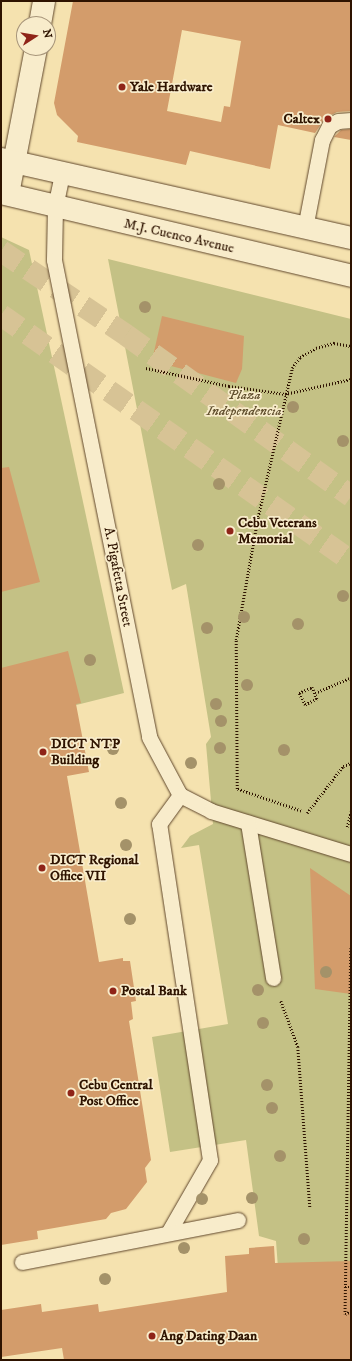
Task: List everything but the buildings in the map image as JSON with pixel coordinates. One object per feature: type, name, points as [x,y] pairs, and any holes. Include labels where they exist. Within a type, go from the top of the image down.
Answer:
[{"type":"main road","points":[[41,16],[44,1]]},
{"type":"main road","points":[[4,194],[7,160],[34,56]]},
{"type":"main road","points":[[7,160],[62,174],[351,238]]},
{"type":"main road","name":"M.J. Cuenco Avenue","points":[[4,194],[351,276]]},
{"type":"lane","points":[[305,228],[322,140],[329,126],[338,121],[351,120]]},
{"type":"lane","name":"A. Pigafetta Street","points":[[62,174],[54,207],[54,260],[150,737],[180,795]]},
{"type":"lane","points":[[168,1234],[210,1160],[159,824],[180,795],[211,811],[351,854]]},
{"type":"lane","points":[[248,823],[273,978]]},
{"type":"lane","points":[[22,1262],[238,1220]]},
{"type":"path","points":[[313,815],[237,789],[236,640],[258,516],[292,368],[300,357],[316,348],[334,343],[351,346]]},
{"type":"path","points":[[146,368],[229,386],[285,394],[351,379]]},
{"type":"path","points":[[314,693],[351,678]]},
{"type":"path","points":[[312,687],[314,693],[317,699],[305,705],[299,693],[312,687]]},
{"type":"path","points":[[307,813],[343,766],[351,763]]},
{"type":"path","points":[[340,825],[347,827],[351,811]]},
{"type":"path","points":[[351,948],[344,1314],[351,1311]]},
{"type":"path","points":[[273,978],[298,1047],[310,1208]]},
{"type":"path","points":[[345,1287],[351,1287]]},
{"type":"green space","points":[[1,237],[29,250],[124,693],[1,724]]},
{"type":"green space","name":"Plaza Independencia","points":[[108,259],[351,319],[351,1360],[283,1335],[276,1241],[259,1236],[246,1140],[170,1152],[152,1037],[228,1024],[199,845],[181,848],[190,836],[213,824],[206,744],[211,737],[186,584],[172,590]]},
{"type":"tunnel","points":[[1,251],[126,335],[351,496]]},
{"type":"tunnel","points":[[1,315],[351,561]]},
{"type":"place","name":"Yale Hardware","points":[[122,87]]},
{"type":"place","name":"Caltex","points":[[328,119]]},
{"type":"place","name":"Cebu Veterans Memorial","points":[[230,531]]},
{"type":"place","name":"DICT NTP Building","points":[[43,752]]},
{"type":"place","name":"DICT Regional Office VII","points":[[42,868]]},
{"type":"place","name":"Postal Bank","points":[[113,991]]},
{"type":"place","name":"Cebu Central Post Office","points":[[71,1093]]},
{"type":"place","name":"Ang Dating Daan","points":[[152,1336]]}]
